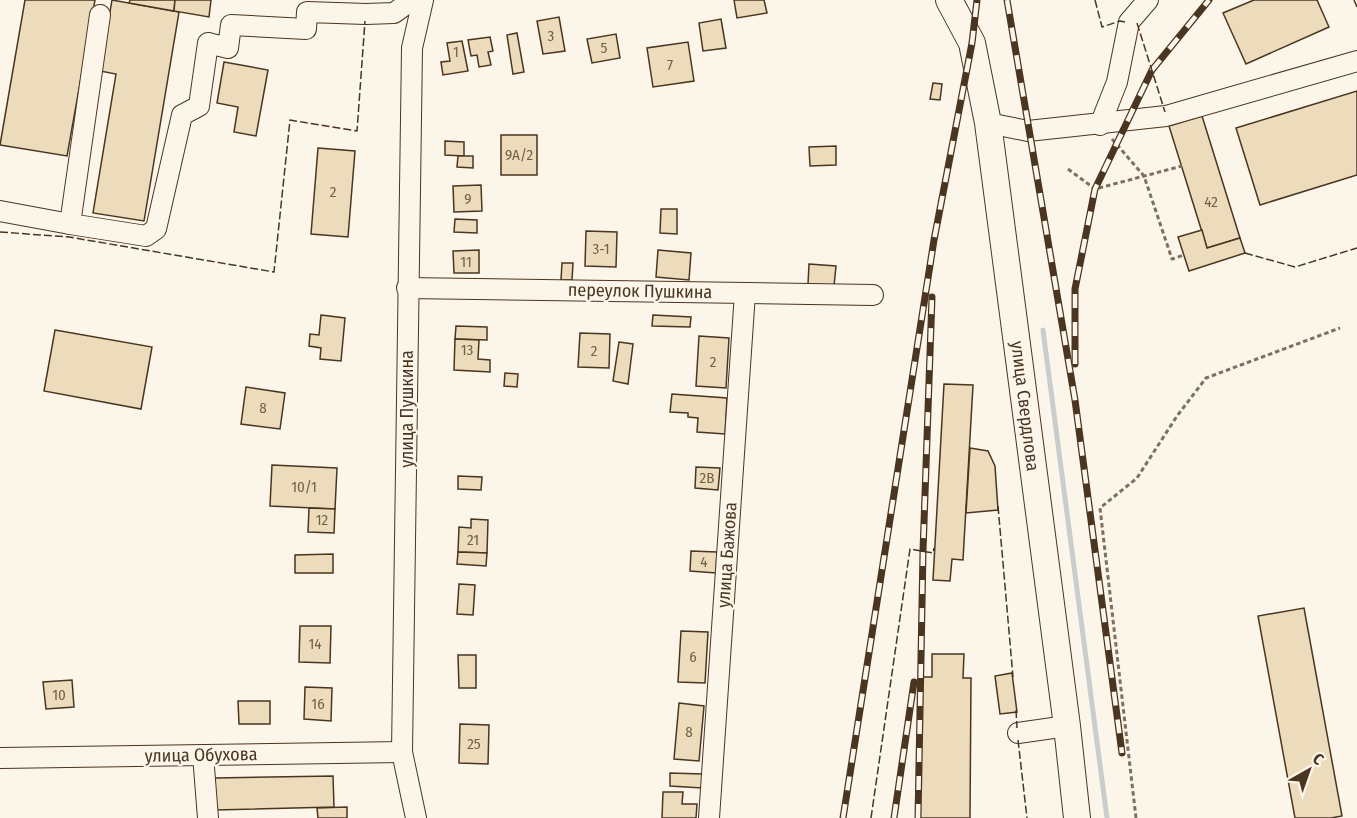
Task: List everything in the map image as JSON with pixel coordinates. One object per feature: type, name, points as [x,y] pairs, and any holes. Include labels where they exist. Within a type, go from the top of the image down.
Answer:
[{"type":"main road","name":"улица Свердлова","points":[[949,0],[972,44],[988,123],[1077,818]]},
{"type":"street","points":[[0,211],[146,237],[156,229],[182,115],[199,106],[208,43],[228,48],[231,25],[306,29],[306,6],[366,14],[394,13],[412,0]]},
{"type":"street","name":"улица Пушкина","points":[[416,818],[402,752],[412,48],[423,0]]},
{"type":"street","points":[[1100,124],[1117,82],[1129,22],[1148,0]]},
{"type":"street","points":[[70,224],[100,15]]},
{"type":"street","points":[[988,123],[1028,131],[1167,116],[1357,61]]},
{"type":"street","name":"переулок Пушкина","points":[[407,288],[873,296]]},
{"type":"street","name":"улица Бажова","points":[[709,818],[745,293]]},
{"type":"street","points":[[1018,733],[1067,726]]},
{"type":"street","name":"улица Обухова","points":[[0,758],[402,752]]},
{"type":"street","points":[[203,755],[208,818]]},
{"type":"path","points":[[1100,124],[1144,176],[1172,259],[1184,255]]},
{"type":"path","points":[[1068,169],[1095,189],[1182,166]]},
{"type":"path","points":[[1136,818],[1100,508],[1137,478],[1177,416],[1206,378],[1340,328]]},
{"type":"building","points":[[25,0],[95,0],[67,156],[0,145]]},
{"type":"building","points":[[112,0],[179,12],[144,221],[93,213],[116,74],[100,71]]},
{"type":"building","points":[[130,0],[175,0],[174,11],[129,3]]},
{"type":"building","points":[[175,0],[211,0],[209,17],[174,11]]},
{"type":"building","points":[[734,0],[764,0],[767,13],[737,18]]},
{"type":"building","points":[[1254,0],[1317,0],[1329,27],[1246,64],[1223,13]]},
{"type":"building","points":[[559,17],[565,51],[543,54],[537,21]]},
{"type":"building","points":[[721,19],[726,48],[703,51],[699,23]]},
{"type":"building","points":[[517,33],[524,72],[513,74],[507,35]]},
{"type":"building","points":[[616,34],[620,58],[592,63],[587,39]]},
{"type":"building","points":[[490,37],[493,51],[488,52],[491,65],[479,67],[477,55],[471,56],[468,40]]},
{"type":"building","points":[[462,41],[468,71],[443,75],[441,62],[450,61],[447,43]]},
{"type":"building","points":[[688,42],[694,81],[653,87],[647,48]]},
{"type":"building","points":[[224,62],[268,70],[256,136],[234,132],[238,107],[217,103]]},
{"type":"building","points":[[933,83],[942,84],[940,100],[930,99]]},
{"type":"building","points":[[1357,91],[1357,175],[1260,205],[1236,128]]},
{"type":"building","points":[[1202,116],[1240,238],[1207,248],[1169,126]]},
{"type":"building","points":[[501,135],[537,135],[537,175],[501,175]]},
{"type":"building","points":[[445,141],[464,142],[464,156],[445,155]]},
{"type":"building","points":[[836,146],[836,165],[810,166],[809,147]]},
{"type":"building","points":[[318,148],[355,151],[348,237],[311,234]]},
{"type":"building","points":[[458,156],[473,156],[473,168],[457,167]]},
{"type":"building","points":[[481,185],[482,211],[454,212],[453,186]]},
{"type":"building","points":[[661,209],[677,209],[677,234],[660,233]]},
{"type":"building","points":[[455,219],[477,220],[477,233],[454,232]]},
{"type":"building","points":[[1202,230],[1207,248],[1240,238],[1245,253],[1189,271],[1178,237]]},
{"type":"building","points":[[586,231],[617,232],[616,267],[585,266]]},
{"type":"building","points":[[479,250],[479,273],[454,273],[453,251]]},
{"type":"building","points":[[658,250],[691,253],[689,280],[656,277]]},
{"type":"building","points":[[562,263],[573,263],[572,280],[561,280]]},
{"type":"building","points":[[809,264],[836,266],[834,286],[808,284]]},
{"type":"building","points":[[321,315],[345,318],[341,361],[320,359],[321,348],[309,346],[310,334],[319,335]]},
{"type":"building","points":[[653,315],[691,317],[690,327],[652,326]]},
{"type":"building","points":[[456,326],[487,327],[487,340],[455,339]]},
{"type":"building","points":[[55,330],[152,347],[141,409],[44,391]]},
{"type":"building","points":[[580,333],[610,334],[609,368],[578,367]]},
{"type":"building","points":[[699,336],[729,338],[726,388],[696,386]]},
{"type":"building","points":[[455,339],[479,340],[478,359],[490,360],[490,372],[454,370]]},
{"type":"building","points":[[619,342],[633,344],[628,384],[613,381]]},
{"type":"building","points":[[505,373],[518,374],[517,387],[504,386]]},
{"type":"building","points":[[944,384],[973,385],[963,560],[952,559],[950,581],[933,580]]},
{"type":"building","points":[[246,387],[285,393],[280,429],[241,424]]},
{"type":"building","points":[[672,394],[727,398],[725,434],[697,432],[698,418],[688,417],[688,413],[670,412]]},
{"type":"building","points":[[970,448],[988,451],[995,466],[998,510],[966,513]]},
{"type":"building","points":[[272,465],[337,468],[335,509],[270,506]]},
{"type":"building","points":[[696,467],[720,468],[718,490],[695,488]]},
{"type":"building","points":[[458,476],[482,477],[481,490],[458,489]]},
{"type":"building","points":[[309,508],[335,509],[334,533],[308,532]]},
{"type":"building","points":[[471,519],[488,520],[487,553],[458,552],[459,527],[471,528]]},
{"type":"building","points":[[691,551],[717,552],[716,573],[690,571]]},
{"type":"building","points":[[458,552],[487,553],[486,566],[457,564]]},
{"type":"building","points":[[333,554],[333,573],[295,573],[295,555]]},
{"type":"building","points":[[459,584],[475,585],[473,615],[457,614]]},
{"type":"building","points":[[1304,608],[1342,816],[1331,818],[1295,818],[1258,616]]},
{"type":"building","points":[[300,626],[331,626],[330,663],[299,662]]},
{"type":"building","points":[[681,631],[708,632],[705,683],[678,682]]},
{"type":"building","points":[[932,654],[964,654],[963,678],[971,678],[970,818],[918,818],[919,677],[932,677]]},
{"type":"building","points":[[458,655],[476,655],[476,688],[459,688]]},
{"type":"building","points":[[1012,673],[1017,712],[1000,714],[995,676]]},
{"type":"building","points":[[72,680],[74,707],[46,709],[43,682]]},
{"type":"building","points":[[305,687],[332,688],[331,721],[304,719]]},
{"type":"building","points":[[238,701],[270,701],[270,724],[239,724]]},
{"type":"building","points":[[679,703],[704,706],[699,761],[674,759]]},
{"type":"building","points":[[460,724],[489,725],[488,764],[459,763]]},
{"type":"building","points":[[670,773],[702,774],[702,788],[670,786]]},
{"type":"building","points":[[333,776],[334,807],[215,810],[215,778]]},
{"type":"building","points":[[663,792],[683,792],[682,804],[697,804],[696,818],[662,818]]},
{"type":"building","points":[[347,807],[347,818],[318,818],[317,808]]},
{"type":"waterway","points":[[1043,330],[1107,818]]},
{"type":"railway","points":[[843,818],[934,240],[972,43],[977,0]]},
{"type":"railway","points":[[1007,0],[1075,400],[1122,753]]},
{"type":"railway","points":[[1075,364],[1075,289],[1095,189],[1152,70],[1209,0]]},
{"type":"railway","points":[[918,818],[923,551],[932,297]]},
{"type":"railway","points":[[894,818],[914,682]]},
{"type":"fence","points":[[1095,0],[1102,27],[1120,21],[1125,22]]},
{"type":"fence","points":[[1354,0],[1357,7]]},
{"type":"fence","points":[[0,232],[69,237],[274,272],[290,120],[357,131],[365,21]]},
{"type":"fence","points":[[1137,23],[1165,112]]},
{"type":"fence","points":[[1245,253],[1295,267],[1357,248]]},
{"type":"fence","points":[[998,506],[1013,677]]},
{"type":"fence","points":[[871,818],[910,549],[933,553],[934,548]]},
{"type":"fence","points":[[1016,710],[1017,728]]},
{"type":"fence","points":[[1018,740],[1027,818]]}]
